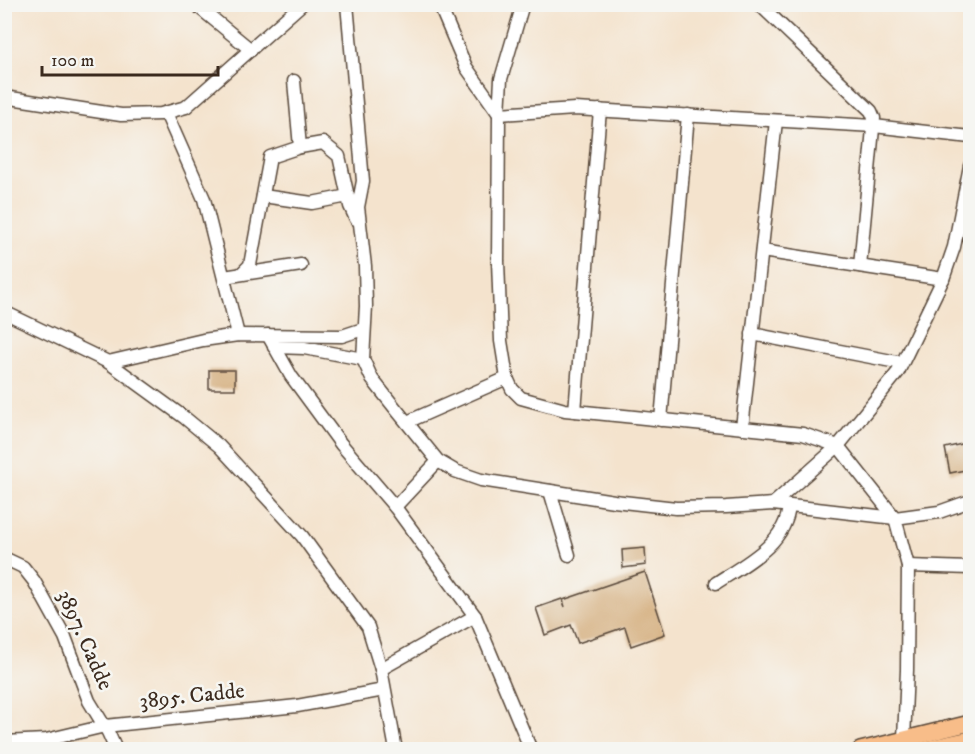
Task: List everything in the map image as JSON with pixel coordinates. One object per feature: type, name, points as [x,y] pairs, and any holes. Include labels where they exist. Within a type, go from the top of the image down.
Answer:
[{"type":"main road","points":[[860,750],[970,723]]},
{"type":"main road","points":[[920,750],[970,739]]},
{"type":"street","points":[[195,4],[251,50]]},
{"type":"street","points":[[4,97],[121,115],[166,113],[186,107],[302,4]]},
{"type":"street","points":[[347,4],[363,181],[358,207],[365,266],[366,306],[363,358],[372,379],[438,461],[455,471],[481,480],[676,508],[773,504],[896,518],[939,512],[970,501]]},
{"type":"street","points":[[439,4],[466,67],[500,114]]},
{"type":"street","points":[[523,4],[501,79],[498,272],[501,341],[507,378],[512,389],[521,398],[575,411],[803,434],[838,446],[896,518],[908,566],[904,739]]},
{"type":"street","points":[[759,4],[871,111],[874,126],[860,266]]},
{"type":"street","points":[[294,81],[300,147]]},
{"type":"street","points":[[500,114],[575,109],[600,110],[874,126],[970,138]]},
{"type":"street","points":[[575,411],[600,110]]},
{"type":"street","points":[[166,113],[204,199],[238,335]]},
{"type":"street","points":[[661,420],[687,116]]},
{"type":"street","points":[[742,428],[776,121]]},
{"type":"street","points":[[242,273],[250,265],[270,157],[300,147],[323,143],[339,156],[350,206],[360,229]]},
{"type":"street","points":[[773,504],[838,446],[898,372],[943,279],[954,247],[970,166]]},
{"type":"street","points":[[262,196],[312,203],[348,196]]},
{"type":"street","points":[[762,251],[943,279]]},
{"type":"street","points":[[224,277],[301,265]]},
{"type":"street","points":[[4,312],[108,362],[219,446],[302,536],[368,627],[381,669],[396,750]]},
{"type":"street","points":[[108,362],[202,340],[238,335],[342,336],[363,329]]},
{"type":"street","points":[[753,334],[902,363]]},
{"type":"street","points":[[267,335],[291,376],[341,444],[395,507],[475,616],[531,750]]},
{"type":"street","points":[[274,347],[304,348],[363,358]]},
{"type":"street","points":[[407,422],[507,378]]},
{"type":"street","points":[[395,507],[438,461]]},
{"type":"street","points":[[550,491],[569,555]]},
{"type":"street","points":[[716,583],[758,555],[777,536],[786,522],[789,506]]},
{"type":"street","name":"3897. Cadde","points":[[4,558],[23,567],[34,581],[65,637],[89,701],[105,726],[116,750]]},
{"type":"street","points":[[908,566],[970,568]]},
{"type":"street","points":[[381,669],[475,616]]},
{"type":"street","name":"3895. Cadde","points":[[4,742],[46,740],[105,726],[274,709],[384,690]]},
{"type":"building","points":[[970,227],[970,244],[966,242]]},
{"type":"building","points":[[209,370],[235,370],[235,389],[209,389]]},
{"type":"building","points":[[966,443],[970,469],[950,473],[945,448]]},
{"type":"building","points":[[645,548],[646,565],[623,568],[622,550]]},
{"type":"building","points":[[645,572],[665,634],[631,646],[625,627],[578,643],[571,625],[545,635],[536,608],[562,599],[565,607],[563,600]]}]
